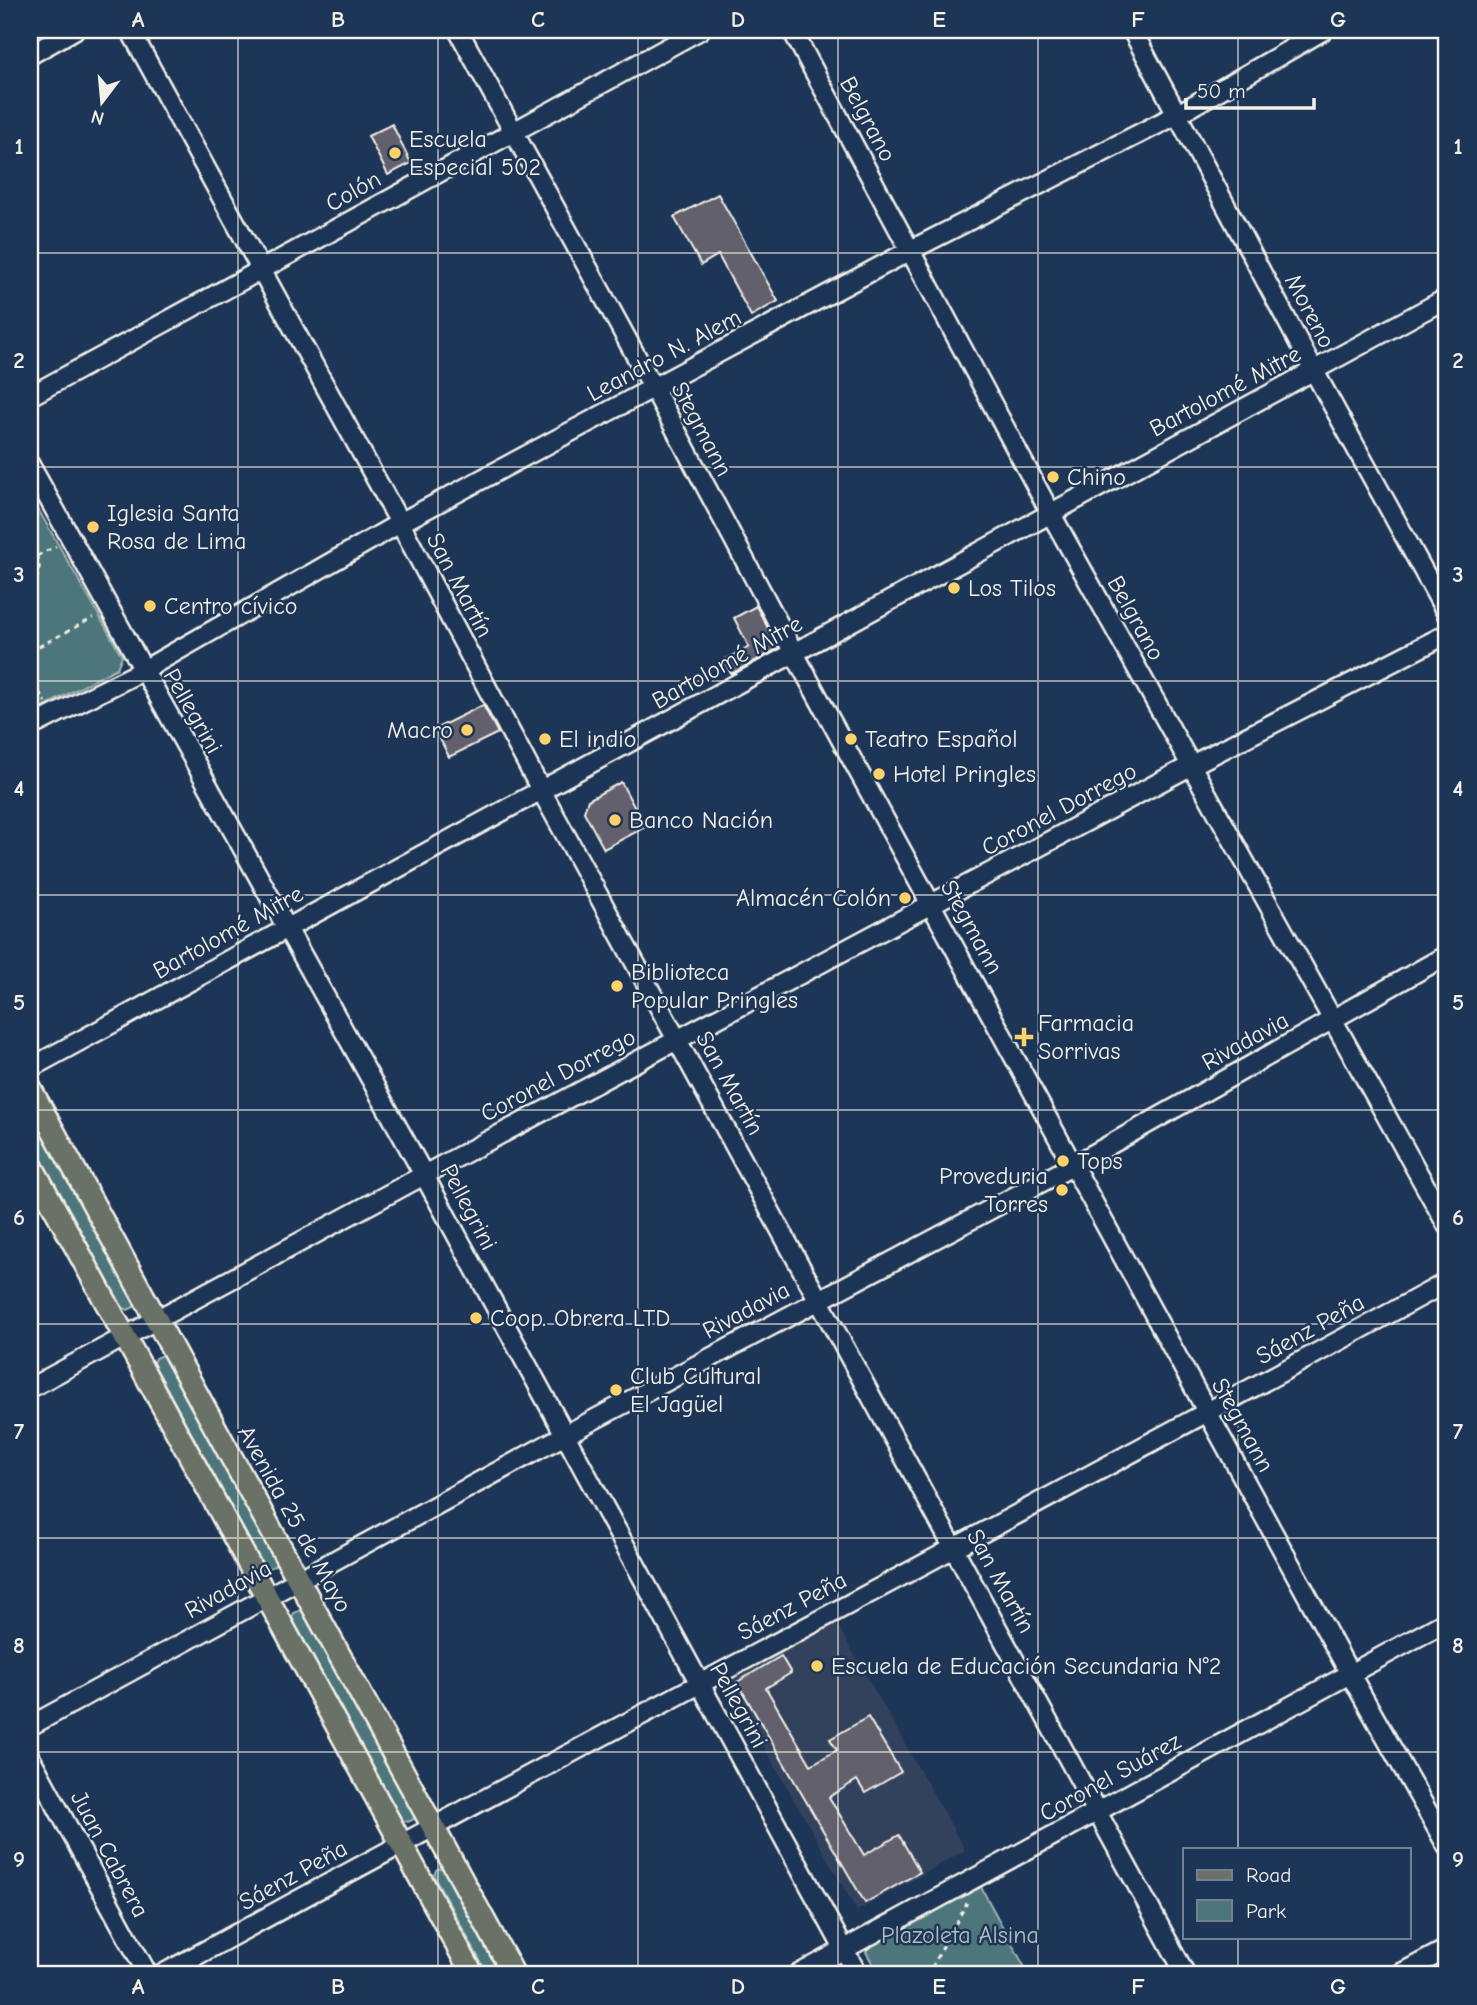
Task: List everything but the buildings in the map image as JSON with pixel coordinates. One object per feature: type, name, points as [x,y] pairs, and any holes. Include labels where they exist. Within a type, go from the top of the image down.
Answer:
[{"type":"main road","name":"Avenida 25 de Mayo","points":[[30,1088],[514,1975]]},
{"type":"main road","points":[[30,1163],[472,1975]]},
{"type":"street","points":[[30,55],[74,30]]},
{"type":"street","name":"San Martín","points":[[130,30],[1186,1975]]},
{"type":"street","name":"Stegmann","points":[[458,30],[1350,1674],[1447,1846]]},
{"type":"street","name":"Colón","points":[[30,396],[700,30]]},
{"type":"street","name":"Belgrano","points":[[792,30],[1051,514],[1447,1225]]},
{"type":"street","name":"Moreno","points":[[1132,30],[1447,614]]},
{"type":"street","name":"Leandro N. Alem","points":[[30,727],[142,671],[400,523],[911,250],[1178,114],[1324,30]]},
{"type":"street","name":"Bartolomé Mitre","points":[[30,1068],[1447,298]]},
{"type":"street","name":"Pellegrini","points":[[30,465],[424,1175],[858,1975]]},
{"type":"street","name":"Coronel Dorrego","points":[[30,1388],[1190,766],[1447,634]]},
{"type":"street","name":"Rivadavia","points":[[30,1726],[297,1579],[1073,1165],[1447,955]]},
{"type":"street","name":"Sáenz Peña","points":[[161,1975],[401,1843],[1208,1413],[1447,1282]]},
{"type":"street","name":"Coronel Suárez","points":[[797,1975],[1447,1621]]},
{"type":"street","name":"Juan Cabrera","points":[[30,1757],[148,1975]]},
{"type":"street","points":[[1398,1975],[1447,1949]]},
{"type":"path","points":[[37,556],[59,545]]},
{"type":"path","points":[[30,548],[37,556],[40,567],[39,575],[30,588]]},
{"type":"path","points":[[30,651],[100,614]]},
{"type":"path","points":[[30,674],[46,705]]},
{"type":"path","points":[[925,1975],[974,1891],[979,1876]]},
{"type":"shaded area","points":[[836,1622],[965,1850],[857,1911],[728,1683]]},
{"type":"green space","points":[[30,495],[122,656],[117,668],[30,714]]},
{"type":"green space","points":[[30,1107],[135,1300],[134,1307],[128,1310],[122,1307],[30,1138]]},
{"type":"green space","points":[[162,1355],[166,1357],[276,1558],[275,1565],[270,1568],[263,1565],[153,1363],[155,1358]]},
{"type":"green space","points":[[305,1611],[415,1813],[414,1819],[408,1822],[402,1820],[292,1618],[294,1613]]},
{"type":"green space","points":[[442,1867],[447,1869],[505,1975],[488,1975],[434,1876],[436,1870]]},
{"type":"green space","name":"Plazoleta Alsina","points":[[977,1880],[1029,1975],[879,1975],[866,1952],[876,1935]]},
{"type":"place","name":"Escuela Especial 502","points":[[395,153]]},
{"type":"place","name":"Chino","points":[[1053,477]]},
{"type":"place","name":"Iglesia Santa Rosa de Lima","points":[[93,527]]},
{"type":"place","name":"Los Tilos","points":[[954,588]]},
{"type":"place","name":"Centro cívico","points":[[150,606]]},
{"type":"place","name":"Macro","points":[[467,730]]},
{"type":"place","name":"El indio","points":[[545,739]]},
{"type":"place","name":"Teatro Español","points":[[851,739]]},
{"type":"place","name":"Hotel Pringles","points":[[879,774]]},
{"type":"place","name":"Banco Nación","points":[[615,820]]},
{"type":"place","name":"Almacén Colón","points":[[905,898]]},
{"type":"place","name":"Biblioteca Popular Pringles","points":[[617,986]]},
{"type":"place","name":"Farmacia Sorrivas","points":[[1024,1037]]},
{"type":"place","name":"Tops","points":[[1063,1161]]},
{"type":"place","name":"Proveduria Torres","points":[[1062,1190]]},
{"type":"place","name":"Coop. Obrera LTD","points":[[476,1318]]},
{"type":"place","name":"Club Cultural El Jagüel","points":[[616,1390]]},
{"type":"place","name":"Escuela de Educación Secundaria N°2","points":[[817,1666]]}]
